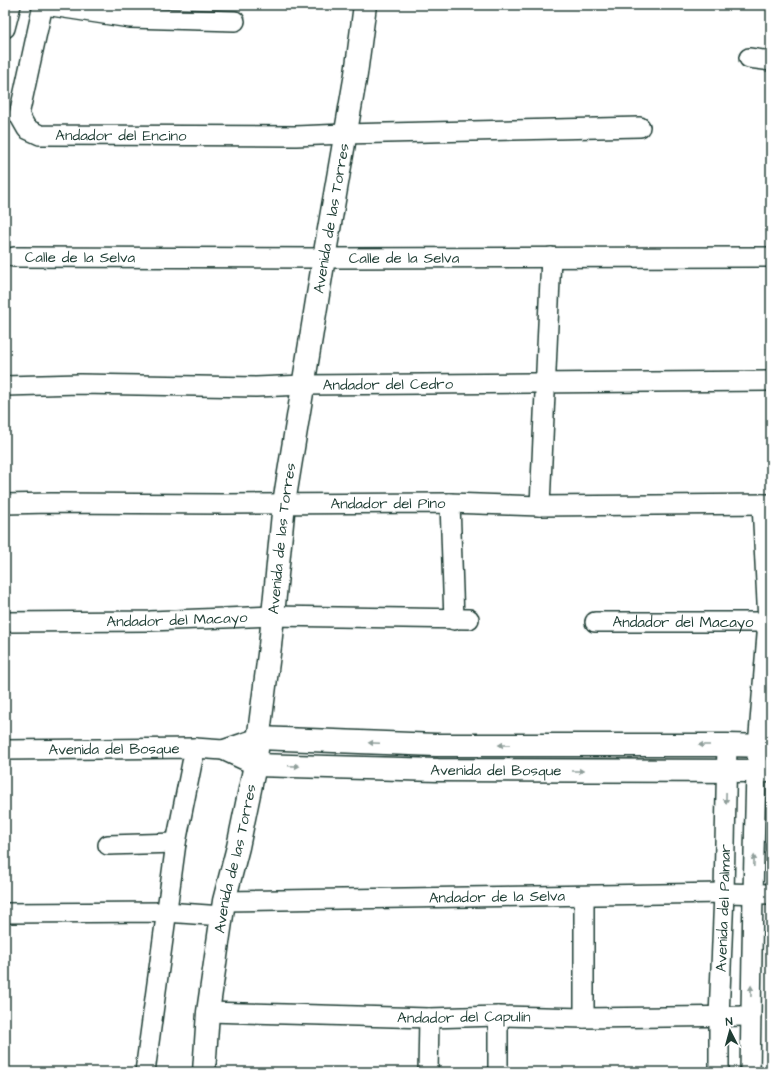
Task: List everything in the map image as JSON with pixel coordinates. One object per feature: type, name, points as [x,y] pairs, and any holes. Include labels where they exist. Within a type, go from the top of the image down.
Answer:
[{"type":"street","points":[[5,28],[11,5]]},
{"type":"street","points":[[44,5],[130,18],[235,21]]},
{"type":"street","name":"Andador del Encino","points":[[44,5],[19,115],[26,129],[40,135],[296,136],[640,127]]},
{"type":"street","name":"Avenida de las Torres","points":[[204,1072],[208,1012],[223,908],[238,847],[255,765],[270,646],[284,503],[344,134],[356,74],[365,5]]},
{"type":"street","points":[[749,58],[771,60]]},
{"type":"street","points":[[540,506],[551,256]]},
{"type":"street","name":"Calle de la Selva","points":[[14,258],[551,256],[771,257]]},
{"type":"street","name":"Andador del Cedro","points":[[5,386],[80,384],[256,387],[546,382],[771,381]]},
{"type":"street","name":"Andador del Pino","points":[[5,504],[450,503],[540,506],[767,504]]},
{"type":"street","name":"Andador del Macayo","points":[[5,622],[150,621],[272,616],[462,620],[450,503]]},
{"type":"street","name":"Avenida del Palmar","points":[[750,1072],[751,1016],[762,894],[764,771],[770,622],[767,504]]},
{"type":"street","name":"Andador del Macayo","points":[[595,622],[770,622]]},
{"type":"street","name":"Avenida del Bosque","points":[[223,750],[258,738],[436,745],[765,746]]},
{"type":"street","points":[[532,745],[532,771]]},
{"type":"street","name":"Avenida del Palmar","points":[[719,1072],[719,1017],[724,893],[727,745]]},
{"type":"street","points":[[145,1072],[176,843],[195,748]]},
{"type":"street","name":"Avenida del Bosque","points":[[5,750],[195,748],[223,750],[255,765],[438,770],[764,771]]},
{"type":"street","points":[[108,845],[176,843]]},
{"type":"street","name":"Andador de la Selva","points":[[166,912],[223,908],[584,896],[724,893],[762,894]]},
{"type":"street","points":[[584,896],[584,1018]]},
{"type":"street","points":[[5,913],[166,912]]},
{"type":"street","name":"Andador del Capulín","points":[[208,1012],[429,1018],[498,1016],[584,1018],[751,1016]]},
{"type":"street","points":[[498,1016],[498,1072]]},
{"type":"street","points":[[428,1072],[429,1018]]}]
